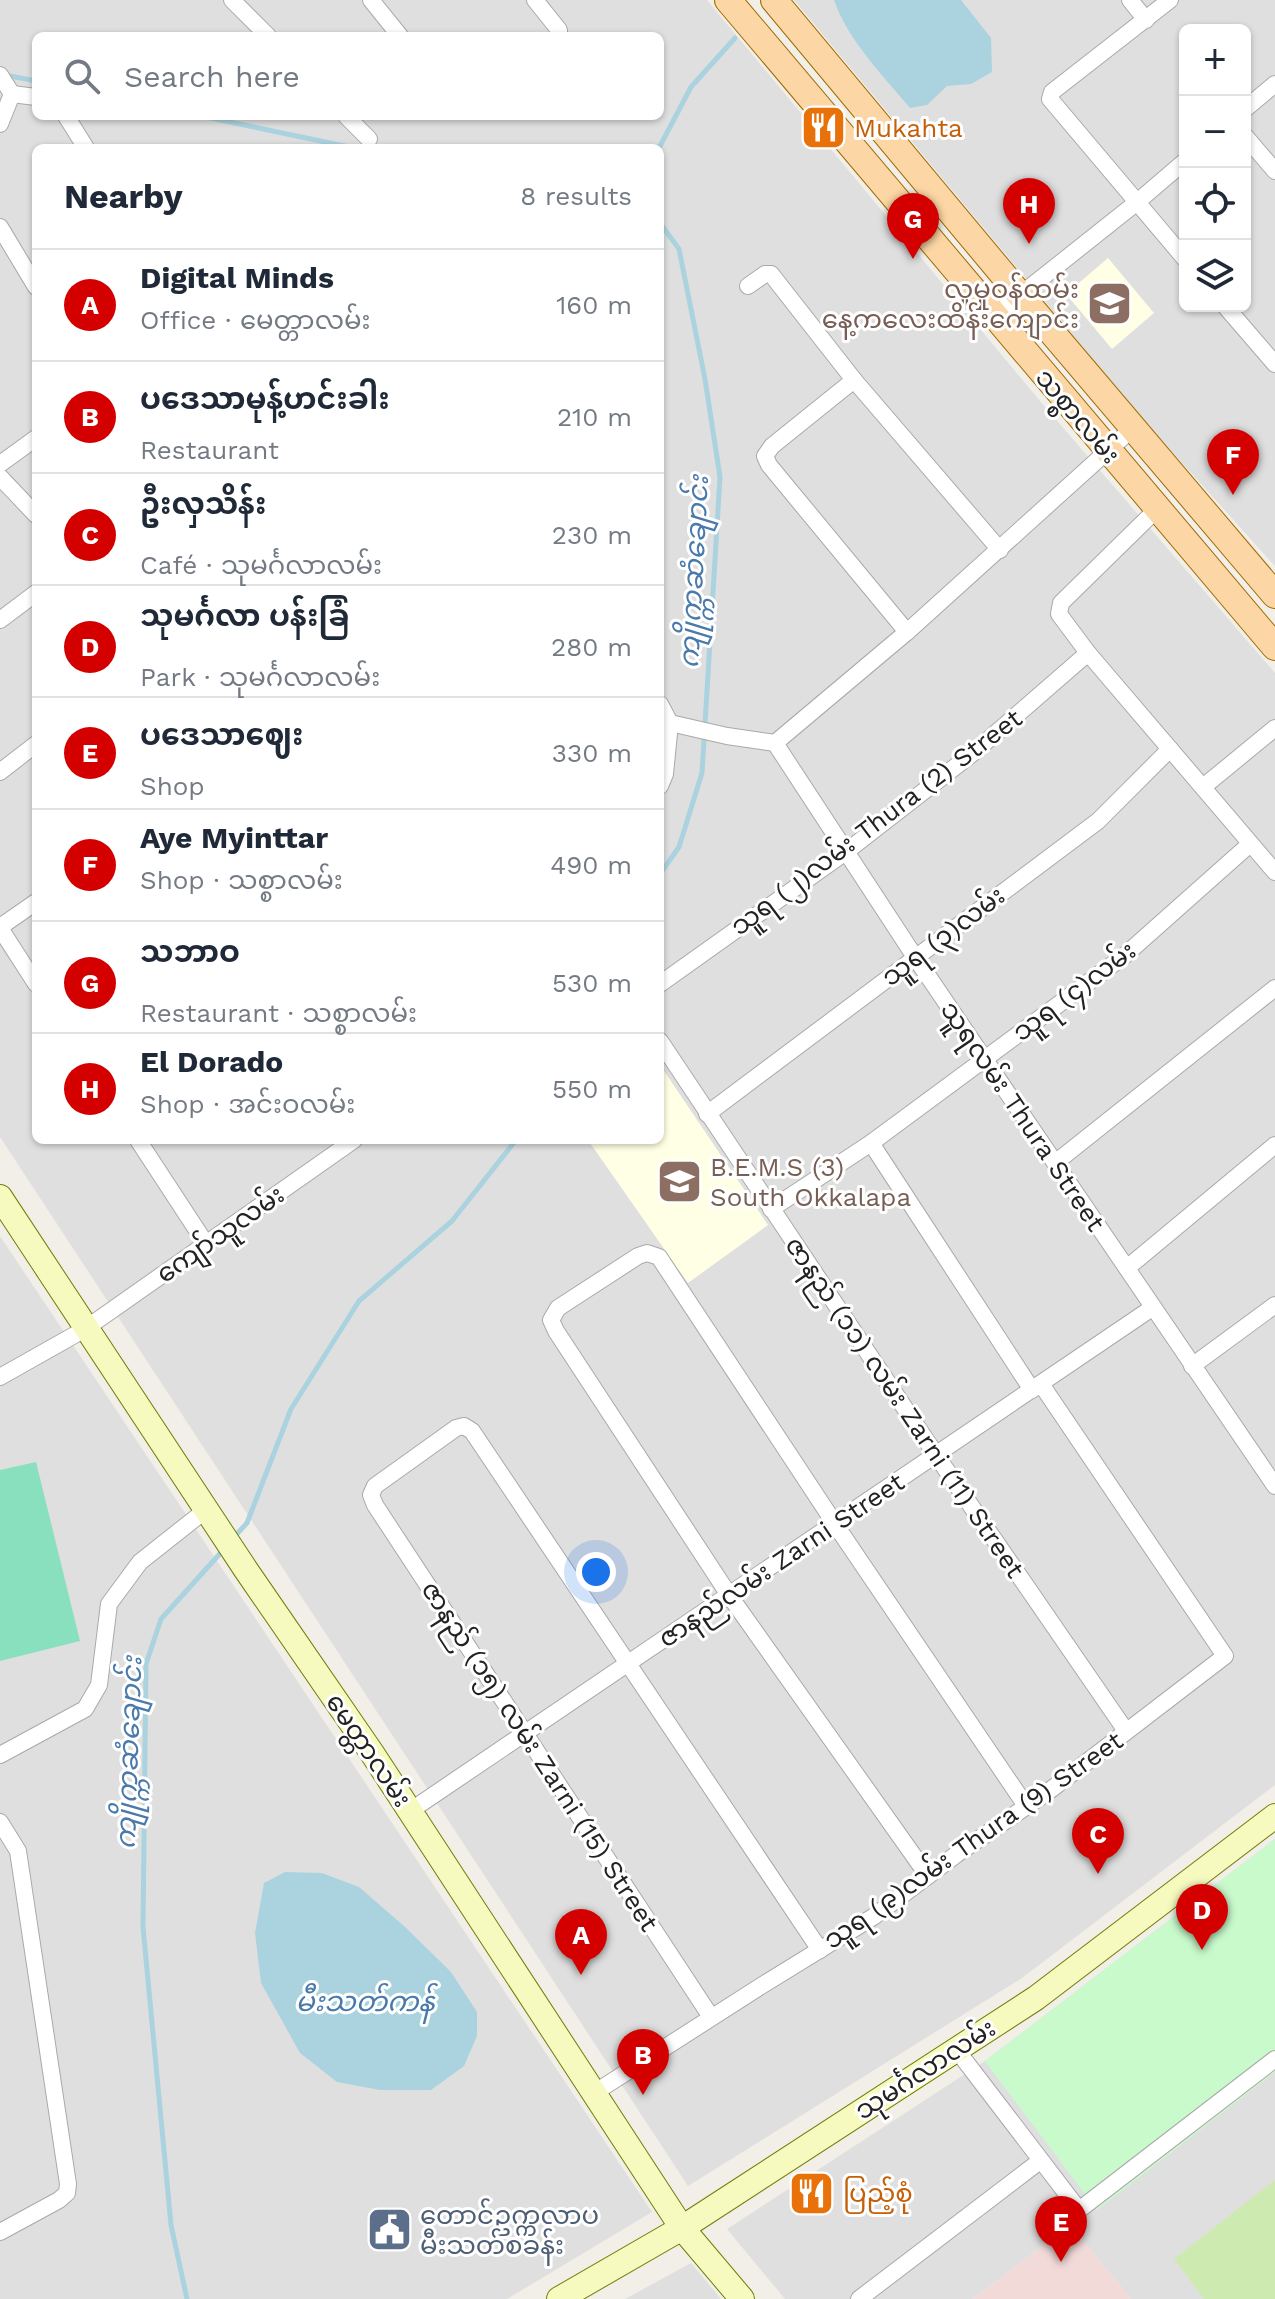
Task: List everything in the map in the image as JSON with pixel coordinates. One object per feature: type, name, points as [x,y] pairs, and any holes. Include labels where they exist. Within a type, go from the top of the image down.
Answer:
[{"type":"main road","name":"သစ္စာလမ်း","points":[[728,0],[1275,647]]},
{"type":"main road","name":"သစ္စာလမ်း","points":[[774,0],[1275,595]]},
{"type":"main road","name":"မေတ္တာလမ်း","points":[[0,1197],[85,1329],[410,1811],[682,2228],[742,2299]]},
{"type":"main road","name":"သုမင်္ဂလာလမ်း","points":[[559,2299],[682,2228],[1036,1998],[1275,1816]]},
{"type":"street","points":[[232,0],[264,32]]},
{"type":"street","points":[[371,0],[397,32]]},
{"type":"street","points":[[535,0],[559,32]]},
{"type":"street","points":[[1130,0],[1146,20]]},
{"type":"street","points":[[1170,0],[1052,92],[1050,99],[1179,252]]},
{"type":"street","points":[[0,75],[12,94]]},
{"type":"street","points":[[1251,104],[1275,84]]},
{"type":"street","points":[[12,94],[32,96]]},
{"type":"street","points":[[0,124],[12,94]]},
{"type":"street","points":[[68,120],[84,144]]},
{"type":"street","points":[[350,120],[369,139]]},
{"type":"street","points":[[1251,143],[1275,171]]},
{"type":"street","points":[[995,315],[1179,166]]},
{"type":"street","points":[[0,227],[32,280]]},
{"type":"street","points":[[748,286],[765,274],[771,274],[854,380],[1000,550]]},
{"type":"street","points":[[1230,312],[1275,364]]},
{"type":"street","points":[[854,380],[772,446],[765,456],[769,465],[907,632]]},
{"type":"street","points":[[670,723],[775,743],[907,632],[1133,428]]},
{"type":"street","points":[[0,464],[32,441]]},
{"type":"street","points":[[0,477],[32,511]]},
{"type":"street","points":[[1157,509],[1061,603],[1059,614],[1088,653],[1275,872]]},
{"type":"street","points":[[0,620],[32,596]]},
{"type":"street","name":"သူရ (၂)လမ်း Thura (2) Street","points":[[664,981],[847,851],[973,753],[1088,653]]},
{"type":"street","points":[[664,712],[670,723],[664,776]]},
{"type":"street","points":[[1203,787],[1275,728]]},
{"type":"street","name":"သူရလမ်း Thura Street","points":[[775,743],[1152,1308],[1192,1366],[1269,1465],[1275,1486]]},
{"type":"street","points":[[0,772],[32,747]]},
{"type":"street","name":"သူရ (၃)လမ်း","points":[[707,1114],[1098,821],[1170,749]]},
{"type":"street","name":"သူရ (၄)လမ်း","points":[[771,1209],[871,1143],[1124,956],[1250,844]]},
{"type":"street","points":[[32,905],[0,928],[32,978]]},
{"type":"street","points":[[1055,1163],[1275,988]]},
{"type":"street","name":"ဇာနည် (၁၁) လမ်း Zarni (11) Street","points":[[664,1047],[936,1455],[1126,1731]]},
{"type":"street","points":[[871,1143],[1037,1387]]},
{"type":"street","points":[[141,1144],[206,1244]]},
{"type":"street","name":"ကျော်သူလမ်း","points":[[0,1377],[85,1329],[348,1144]]},
{"type":"street","points":[[1127,1268],[1275,1145]]},
{"type":"street","points":[[928,1876],[729,1595],[556,1331],[551,1320],[558,1308],[638,1256],[647,1253],[659,1257],[1026,1806]]},
{"type":"street","points":[[1192,1366],[1275,1305]]},
{"type":"street","name":"ဇာနည်လမ်း Zarni Street","points":[[410,1811],[1152,1308]]},
{"type":"street","name":"သူရ (၉)လမ်း Thura (9) Street","points":[[594,2093],[873,1917],[1225,1656],[1037,1387]]},
{"type":"street","name":"ဇာနည် (၁၅) လမ်း Zarni (15) Street","points":[[629,1663],[472,1431],[464,1426],[456,1428],[375,1486],[371,1495],[375,1505],[711,2017]]},
{"type":"street","points":[[0,1755],[85,1709],[99,1685],[109,1604],[140,1562],[207,1509]]},
{"type":"street","points":[[629,1663],[820,1950]]},
{"type":"street","points":[[0,1822],[18,1851],[68,2184],[67,2193],[59,2200],[0,2232]]},
{"type":"street","points":[[956,2049],[1079,2210],[1275,2059]]},
{"type":"street","points":[[859,2299],[1040,2161]]},
{"type":"shaded area","points":[[0,0],[707,0],[1040,401],[1275,673],[1275,1785],[1022,1978],[688,2186],[0,1137]]},
{"type":"shaded area","points":[[794,0],[1275,0],[1275,566],[1146,423]]},
{"type":"shaded area","name":"လူမှုဝန်ထမ်း နေ့ကလေးထိန်းကျောင်း","points":[[1108,258],[1154,313],[1112,349],[1066,294]]},
{"type":"shaded area","name":"B.E.M.S (3) South Okkalapa","points":[[664,1071],[768,1225],[688,1283],[591,1144],[664,1144]]},
{"type":"shaded area","points":[[0,1236],[652,2212],[507,2299],[0,2299]]},
{"type":"shaded area","points":[[1275,1839],[1275,2299],[1131,2299],[1070,2225],[973,2299],[785,2299],[727,2229],[985,2061]]},
{"type":"shaded area","points":[[1070,2225],[1131,2299],[973,2299]]},
{"type":"shaded area","points":[[691,2263],[721,2299],[625,2299]]},
{"type":"green space","points":[[36,1462],[80,1641],[0,1661],[0,1470]]},
{"type":"green space","points":[[1275,1839],[1275,2072],[1097,2210],[985,2061]]},
{"type":"green space","points":[[1275,2180],[1275,2299],[1204,2299],[1174,2259]]},
{"type":"water","points":[[834,0],[961,0],[991,38],[992,72],[971,84],[947,86],[927,105],[910,108],[857,43]]},
{"type":"water","name":"မီးသတ်ကန်","points":[[285,1872],[322,1873],[359,1887],[451,1972],[477,2012],[477,2036],[464,2066],[431,2090],[380,2090],[337,2082],[300,2053],[261,1983],[255,1933],[264,1883]]},
{"type":"waterway","name":"ကျိုက္ကဆံချောင်း","points":[[661,144],[691,87],[735,38]]},
{"type":"waterway","points":[[5,75],[32,80]]},
{"type":"waterway","points":[[220,120],[335,144]]},
{"type":"waterway","name":"ကျိုက္ကဆံချောင်း","points":[[664,228],[679,249],[705,379],[720,477],[702,773],[679,847],[664,868]]},
{"type":"waterway","name":"ကျိုက္ကဆံချောင်း","points":[[234,1537],[247,1523],[291,1409],[359,1301],[452,1221],[513,1144]]},
{"type":"waterway","name":"ကျိုက္ကဆံချောင်း","points":[[187,2299],[171,2225],[143,1927],[146,1664],[161,1619],[225,1548]]},
{"type":"place","name":"Mukahta","points":[[823,128]]},
{"type":"place","name":"El Dorado","points":[[1029,244]]},
{"type":"place","name":"သဘာဝ","points":[[913,259]]},
{"type":"place","name":"လူမှုဝန်ထမ်း နေ့ကလေးထိန်းကျောင်း","points":[[1110,304]]},
{"type":"place","name":"Aye Myinttar","points":[[1233,495]]},
{"type":"place","name":"B.E.M.S (3) South Okkalapa","points":[[679,1182]]},
{"type":"place","name":"ဦးလှသိန်း","points":[[1098,1874]]},
{"type":"place","name":"သုမင်္ဂလာ ပန်းခြံ","points":[[1202,1950]]},
{"type":"place","name":"Digital Minds","points":[[581,1975]]},
{"type":"place","name":"ပဒေသာမုန့်ဟင်းခါး","points":[[643,2095]]},
{"type":"place","name":"ပြည့်စုံ","points":[[812,2193]]},
{"type":"place","name":"တောင်ဥက္ကလာပ မီးသတ်စခန်း","points":[[389,2230]]},
{"type":"place","name":"ပဒေသာဈေး","points":[[1061,2262]]}]
